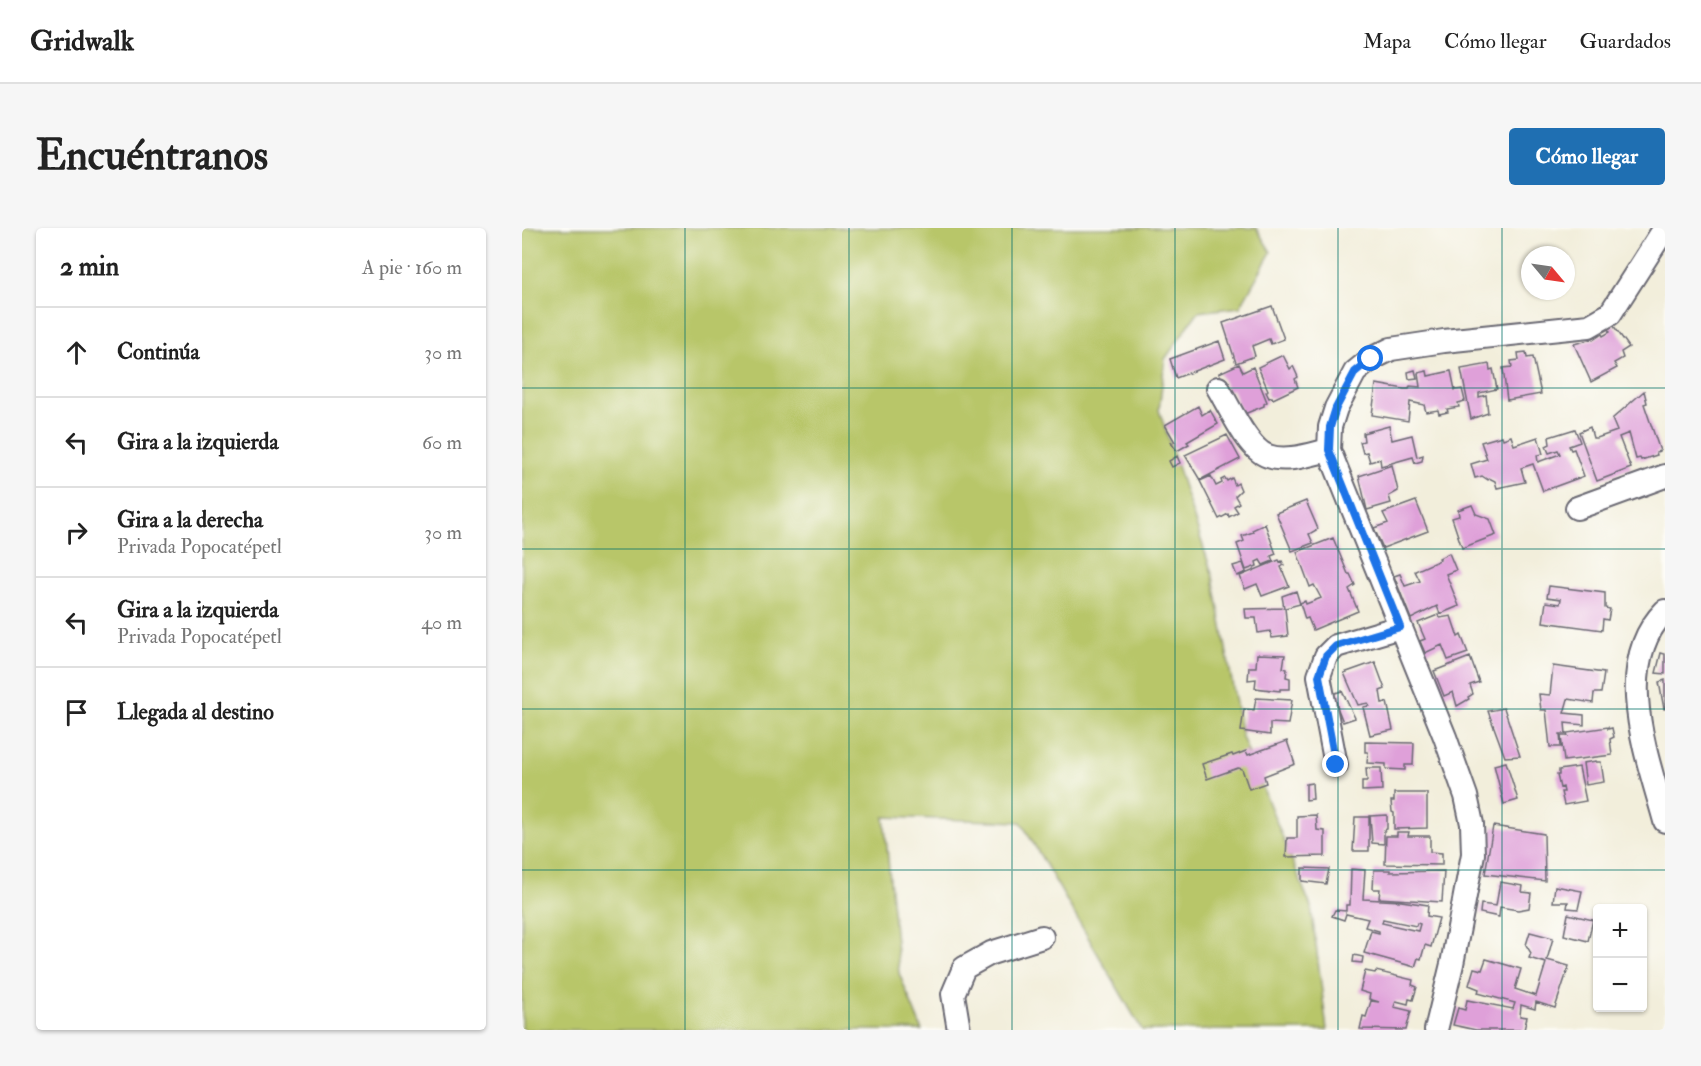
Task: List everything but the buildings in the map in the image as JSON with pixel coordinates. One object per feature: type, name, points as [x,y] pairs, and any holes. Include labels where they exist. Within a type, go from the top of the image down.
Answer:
[{"type":"street","points":[[1436,1030],[1467,893],[1473,854],[1472,824],[1467,796],[1329,450],[1330,427],[1336,408],[1355,372],[1371,359],[1391,349],[1589,326],[1610,314],[1665,228]]},
{"type":"street","points":[[1218,388],[1253,446],[1268,456],[1289,458],[1329,450]]},
{"type":"street","points":[[1577,508],[1665,476]]},
{"type":"street","points":[[1665,611],[1649,632],[1639,654],[1638,690],[1640,726],[1665,821]]},
{"type":"street","points":[[1336,765],[1319,676],[1326,656],[1336,646],[1400,627]]},
{"type":"street","points":[[959,1030],[953,994],[964,968],[991,953],[1042,937]]},
{"type":"green space","points":[[522,228],[1256,228],[1271,252],[1240,307],[1198,312],[1165,359],[1159,410],[1213,577],[1242,737],[1311,907],[1327,1030],[1142,1030],[1021,822],[884,817],[899,973],[922,1030],[522,1030]]},
{"type":"route","points":[[1336,765],[1319,676],[1326,656],[1336,646],[1400,627],[1329,450],[1330,427],[1336,408],[1355,372],[1371,359]]}]
